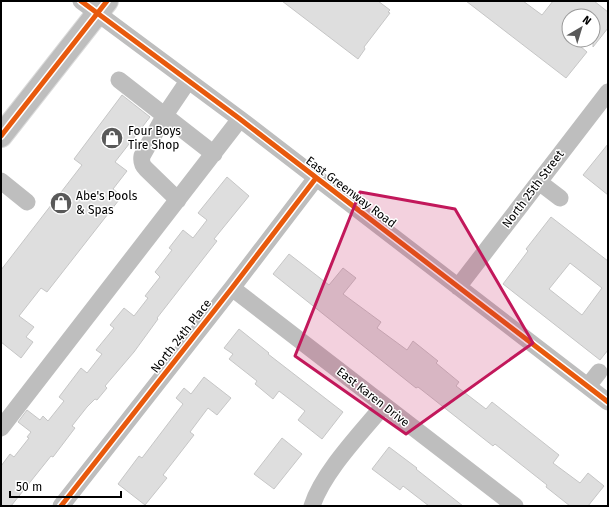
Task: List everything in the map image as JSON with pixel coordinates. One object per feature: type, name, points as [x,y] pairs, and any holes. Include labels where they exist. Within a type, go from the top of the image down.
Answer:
[{"type":"main road","points":[[1,136],[95,5]]},
{"type":"street","name":"East Greenway Road","points":[[95,5],[188,81],[240,119],[608,402]]},
{"type":"street","points":[[119,80],[214,154]]},
{"type":"street","points":[[178,200],[143,166],[141,161],[142,156],[165,116],[188,81]]},
{"type":"street","name":"North 25th Street","points":[[458,287],[608,92]]},
{"type":"street","points":[[1,428],[240,119]]},
{"type":"street","name":"North 24th Place","points":[[61,506],[316,178]]},
{"type":"street","points":[[1,181],[27,202]]},
{"type":"street","points":[[539,182],[560,198]]},
{"type":"street","name":"East Karen Drive","points":[[232,288],[515,506]]},
{"type":"street","points":[[588,386],[599,372]]},
{"type":"street","points":[[312,506],[321,486],[332,468],[384,405]]},
{"type":"highlighted area","points":[[360,192],[455,209],[533,343],[406,434],[295,356]]},
{"type":"building","points":[[282,1],[378,1],[390,10],[388,12],[390,13],[364,47],[365,49],[358,59]]},
{"type":"building","points":[[466,1],[523,1],[542,15],[553,1],[594,1],[608,12],[608,28],[601,37],[601,8],[561,8],[561,48],[582,48],[587,52],[566,78]]},
{"type":"building","points":[[122,95],[150,117],[115,162],[127,171],[113,189],[122,196],[47,292],[41,288],[19,316],[34,327],[26,337],[33,342],[21,358],[1,342],[1,270],[82,165],[74,159]]},
{"type":"building","points":[[608,144],[608,195],[583,175]]},
{"type":"building","points":[[227,177],[249,196],[214,239],[217,241],[157,318],[158,319],[134,352],[105,386],[107,388],[97,400],[95,399],[87,407],[72,426],[75,428],[53,457],[51,456],[11,506],[1,506],[1,466],[10,454],[14,457],[29,438],[27,437],[31,432],[18,422],[27,410],[40,420],[43,416],[48,421],[64,401],[59,397],[81,368],[87,373],[102,354],[96,350],[114,328],[110,325],[124,308],[134,316],[148,298],[145,296],[160,277],[155,272],[172,250],[169,248],[183,230],[193,238],[207,220],[198,213]]},
{"type":"building","points":[[551,217],[608,261],[608,350],[600,360],[503,284],[528,251],[526,249]],"holes":[[[570,263],[602,288],[582,315],[549,289]]]},
{"type":"building","points":[[289,254],[329,285],[343,268],[356,278],[343,294],[381,322],[377,328],[407,350],[413,341],[438,361],[436,363],[459,382],[456,386],[486,409],[492,402],[559,455],[553,463],[580,483],[588,473],[604,486],[588,506],[570,506],[546,487],[547,485],[495,444],[493,446],[418,387],[416,388],[273,274]]},
{"type":"building","points":[[239,329],[269,353],[268,354],[343,412],[322,439],[298,420],[305,411],[279,391],[273,399],[255,384],[257,381],[229,359],[233,354],[224,348]]},
{"type":"building","points":[[204,377],[231,398],[217,415],[208,408],[190,432],[194,435],[163,475],[167,478],[145,505],[118,484],[139,456],[142,458],[183,404],[176,398],[184,388],[191,394]]},
{"type":"building","points":[[282,438],[302,454],[274,489],[254,474]]},
{"type":"building","points":[[389,447],[463,506],[429,506],[403,486],[400,490],[372,469]]},
{"type":"cycle path","points":[[81,1],[240,119],[608,402]]},
{"type":"cycle path","points":[[1,136],[107,1]]},
{"type":"cycle path","points":[[61,506],[316,178]]},
{"type":"place","name":"Four Boys Tire Shop","points":[[112,138]]},
{"type":"place","name":"Abe's Pools & Spas","points":[[61,203]]}]
